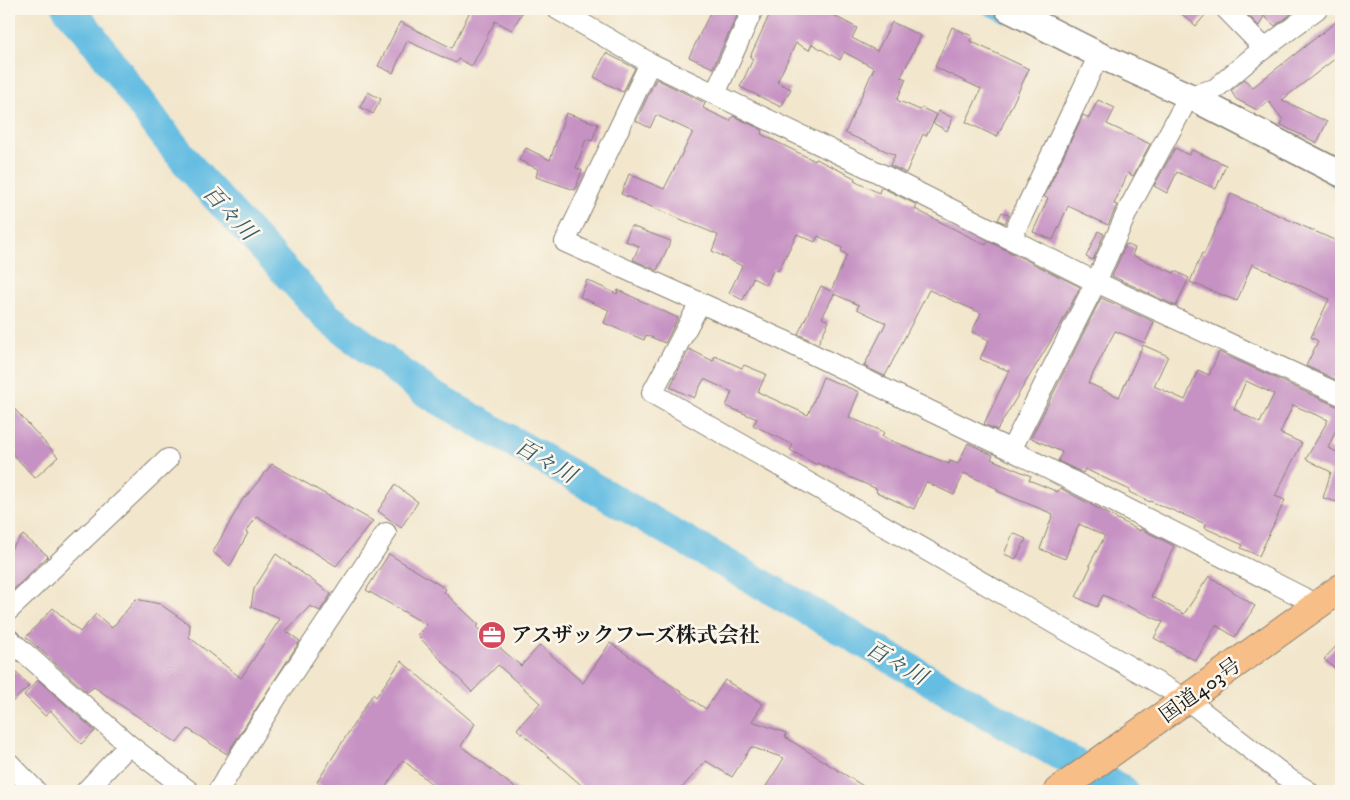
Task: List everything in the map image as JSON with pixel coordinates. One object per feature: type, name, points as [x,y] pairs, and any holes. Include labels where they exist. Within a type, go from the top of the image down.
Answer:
[{"type":"highway","name":"国道403号","points":[[1058,791],[1341,588]]},
{"type":"street","points":[[557,9],[650,63],[881,174],[1096,282],[1341,395]]},
{"type":"street","points":[[715,94],[754,9]]},
{"type":"street","points":[[1008,9],[1098,55],[1189,96],[1341,174]]},
{"type":"street","points":[[1226,9],[1264,48]]},
{"type":"street","points":[[1011,450],[1096,282],[1128,210],[1189,96],[1215,89],[1264,48],[1316,9]]},
{"type":"street","points":[[1011,239],[1098,55]]},
{"type":"street","points":[[650,63],[564,242],[792,345],[1011,450],[1318,605]]},
{"type":"street","points":[[700,303],[652,393],[1182,703],[1308,791]]},
{"type":"street","points":[[9,610],[168,459]]},
{"type":"street","points":[[218,791],[278,694],[386,533]]},
{"type":"street","points":[[9,639],[129,744],[189,791]]},
{"type":"street","points":[[86,791],[129,744]]},
{"type":"street","points":[[9,763],[36,791]]},
{"type":"building","points":[[471,9],[524,9],[512,30],[495,21],[472,66],[458,59],[456,63],[407,41],[393,73],[378,66],[400,22],[452,48]]},
{"type":"building","points":[[712,9],[740,9],[713,68],[689,57]]},
{"type":"building","points":[[772,9],[785,14],[788,9],[831,9],[829,13],[857,28],[852,38],[877,51],[892,22],[921,36],[901,77],[906,79],[897,100],[937,115],[926,136],[923,134],[906,173],[890,165],[895,155],[845,133],[874,68],[844,52],[840,60],[812,44],[809,50],[796,43],[777,82],[791,89],[781,107],[740,87],[753,59],[750,57]]},
{"type":"building","points":[[1176,9],[1210,9],[1196,26]]},
{"type":"building","points":[[1242,9],[1284,9],[1291,14],[1275,26],[1264,16],[1259,26]]},
{"type":"building","points":[[1341,18],[1341,54],[1282,100],[1327,122],[1317,143],[1281,125],[1283,120],[1269,102],[1257,110],[1236,99],[1231,91],[1245,79],[1252,88]]},
{"type":"building","points":[[952,27],[972,36],[970,41],[1029,69],[997,137],[966,122],[981,89],[935,67]]},
{"type":"building","points":[[606,53],[635,68],[623,92],[594,77]]},
{"type":"building","points":[[656,79],[705,103],[703,108],[730,121],[733,116],[763,130],[761,134],[815,161],[816,159],[855,178],[854,181],[879,193],[881,187],[917,205],[915,209],[956,230],[986,245],[988,241],[1080,287],[1062,322],[997,430],[984,424],[1009,371],[980,359],[989,340],[972,332],[981,313],[929,290],[885,376],[864,366],[886,323],[857,309],[859,305],[834,294],[822,318],[829,321],[818,344],[798,334],[821,286],[831,291],[847,255],[841,251],[842,248],[818,236],[815,242],[797,234],[778,271],[774,269],[766,285],[753,278],[743,300],[729,293],[742,266],[712,251],[718,235],[621,194],[629,174],[664,189],[693,132],[656,115],[650,128],[636,121]]},
{"type":"building","points":[[368,92],[381,99],[373,114],[360,107]]},
{"type":"building","points":[[1098,100],[1115,108],[1107,124],[1150,144],[1133,176],[1128,173],[1114,204],[1117,205],[1108,225],[1068,206],[1053,240],[1033,232],[1048,198],[1044,197],[1083,115],[1089,118]]},
{"type":"building","points":[[939,111],[953,118],[947,131],[933,123]]},
{"type":"building","points":[[566,113],[598,124],[592,141],[586,139],[576,168],[582,170],[575,190],[536,177],[538,169],[519,160],[526,148],[550,160]]},
{"type":"building","points":[[1175,148],[1189,155],[1192,150],[1226,165],[1216,189],[1177,172],[1167,193],[1154,186]]},
{"type":"building","points":[[1231,194],[1341,243],[1341,382],[1306,366],[1318,341],[1311,337],[1329,299],[1252,264],[1237,301],[1190,282]]},
{"type":"building","points":[[1002,212],[1009,215],[1005,223],[998,220]]},
{"type":"building","points":[[631,226],[671,241],[657,270],[633,260],[639,246],[625,241]]},
{"type":"building","points":[[1098,231],[1104,234],[1093,260],[1086,257]]},
{"type":"building","points":[[1126,244],[1135,248],[1132,255],[1189,278],[1176,306],[1112,276]]},
{"type":"building","points":[[587,280],[617,294],[618,290],[678,318],[665,343],[646,335],[644,340],[604,323],[609,310],[580,297]]},
{"type":"building","points":[[1101,298],[1154,322],[1145,343],[1115,331],[1088,383],[1119,397],[1143,345],[1168,356],[1154,386],[1185,400],[1198,370],[1209,375],[1219,352],[1341,407],[1341,427],[1338,425],[1328,448],[1337,452],[1338,449],[1341,449],[1341,503],[1323,498],[1331,472],[1306,459],[1328,420],[1293,405],[1280,433],[1302,443],[1275,496],[1285,500],[1259,556],[1241,548],[1243,545],[1205,528],[1206,524],[1150,502],[1129,492],[1130,490],[1085,469],[1083,473],[1058,461],[1062,452],[1031,438]],"holes":[[[1246,381],[1274,394],[1260,423],[1234,409]]]},
{"type":"building","points":[[689,349],[713,361],[715,356],[742,368],[744,365],[766,374],[758,392],[808,415],[823,377],[859,392],[849,417],[884,432],[882,437],[949,464],[950,461],[958,464],[968,443],[993,455],[991,459],[1031,476],[1029,480],[1058,492],[1060,488],[1140,531],[1141,529],[1174,546],[1151,596],[1184,614],[1209,576],[1255,606],[1235,637],[1216,625],[1196,661],[1154,638],[1163,622],[1103,595],[1097,607],[1076,597],[1091,566],[1089,565],[1105,536],[1079,524],[1065,559],[1040,549],[1053,514],[997,491],[998,489],[964,473],[954,495],[926,482],[914,509],[876,492],[877,489],[817,463],[817,465],[790,450],[793,445],[753,425],[757,419],[726,406],[732,392],[704,379],[694,398],[670,387]]},
{"type":"building","points":[[9,403],[58,457],[35,478],[9,450]]},
{"type":"building","points":[[272,464],[373,521],[336,566],[257,516],[246,532],[248,533],[230,566],[213,552],[244,497]]},
{"type":"building","points":[[395,485],[418,502],[401,528],[378,511]]},
{"type":"building","points":[[1013,533],[1026,539],[1016,559],[1004,554]]},
{"type":"building","points":[[23,535],[48,556],[9,594],[9,551]]},
{"type":"building","points":[[276,554],[331,594],[320,611],[310,606],[286,631],[300,641],[227,754],[188,729],[177,743],[94,687],[87,692],[26,637],[53,608],[80,632],[96,614],[112,628],[136,599],[160,604],[190,625],[189,637],[241,678],[280,619],[251,607],[254,589]]},
{"type":"building","points":[[389,554],[446,589],[444,592],[479,625],[476,627],[521,666],[540,645],[583,683],[610,643],[706,709],[725,680],[763,704],[752,721],[786,733],[785,737],[871,791],[763,791],[784,758],[751,747],[732,777],[706,761],[679,791],[588,791],[517,729],[540,703],[498,665],[472,692],[417,635],[427,625],[366,590]]},
{"type":"building","points":[[1341,641],[1341,674],[1324,659]]},
{"type":"building","points":[[401,661],[475,724],[461,746],[519,791],[440,791],[403,760],[383,791],[329,791],[317,782],[373,694],[376,697]]},
{"type":"building","points":[[9,665],[29,686],[9,705]]},
{"type":"building","points":[[38,680],[95,731],[81,744],[51,711],[45,716],[24,695]]},
{"type":"waterway","name":"百々川","points":[[68,9],[87,30],[163,133],[200,179],[327,317],[428,393],[1123,791]]},
{"type":"waterway","points":[[980,9],[1005,21]]},
{"type":"waterway","points":[[1331,183],[1341,188]]},
{"type":"place","name":"アスザックフーズ株式会社","points":[[492,635]]}]
